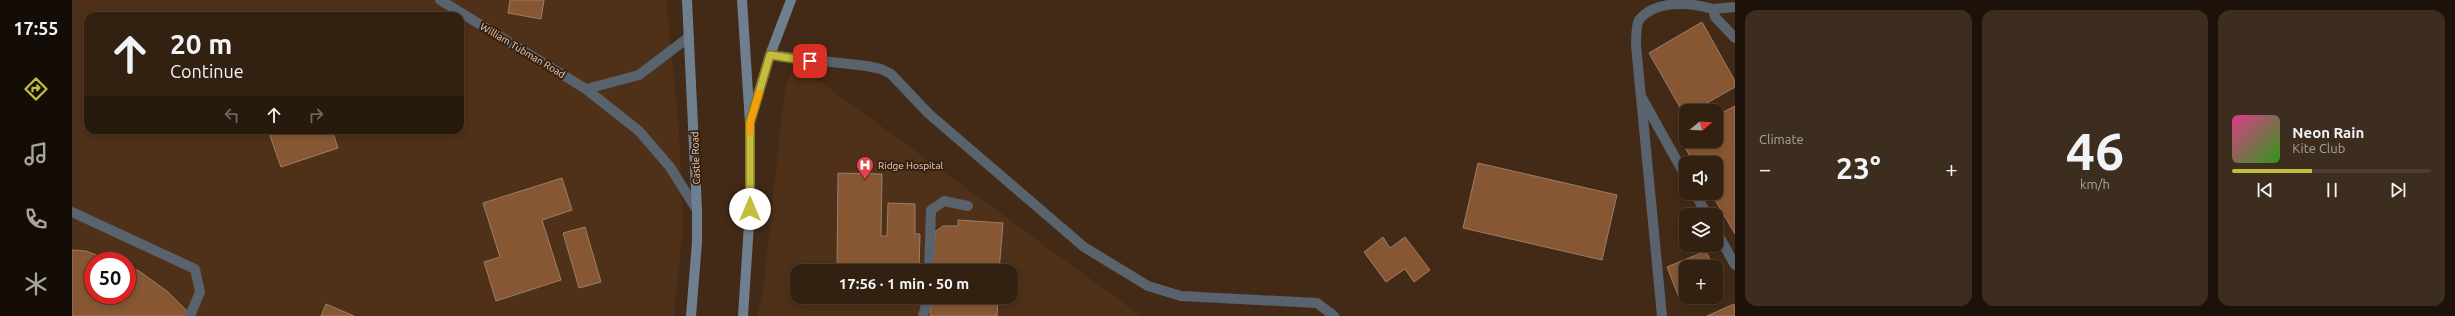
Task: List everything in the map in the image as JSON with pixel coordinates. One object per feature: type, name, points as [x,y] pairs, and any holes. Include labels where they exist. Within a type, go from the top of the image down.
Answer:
[{"type":"main road","name":"Castle Road","points":[[686,0],[697,210],[697,242],[691,316]]},
{"type":"main road","points":[[742,0],[750,123],[750,209],[742,316]]},
{"type":"main road","points":[[750,123],[770,55],[791,0]]},
{"type":"street","name":"William Tubman Road","points":[[440,0],[460,12]]},
{"type":"street","points":[[1662,316],[1640,95],[1636,45],[1638,21],[1652,6],[1668,2],[1696,4],[1713,9],[1735,7]]},
{"type":"street","points":[[1713,9],[1714,17],[1735,38]]},
{"type":"street","name":"William Tubman Road","points":[[464,14],[586,88],[648,140],[670,167],[697,210]]},
{"type":"street","points":[[586,88],[639,75],[689,37]]},
{"type":"street","points":[[770,55],[867,66],[881,69],[891,74],[929,114],[1084,247],[1148,286],[1181,296],[1317,303],[1334,316]]},
{"type":"street","points":[[1640,95],[1679,165]]},
{"type":"street","points":[[929,264],[931,210],[944,201],[968,206]]},
{"type":"street","points":[[72,212],[195,269],[200,292],[190,316]]},
{"type":"street","points":[[1723,244],[1735,265]]},
{"type":"street","points":[[923,316],[926,304]]},
{"type":"shaded area","points":[[72,0],[666,0],[679,129],[683,226],[674,316],[72,316]]},
{"type":"shaded area","name":"Ridge Hospital","points":[[795,63],[1141,316],[757,316],[763,290],[785,88]]},
{"type":"building","points":[[510,0],[544,0],[541,19],[508,13]]},
{"type":"building","points":[[1702,22],[1735,81],[1735,87],[1705,104],[1679,104],[1679,106],[1649,53]]},
{"type":"building","points":[[1735,106],[1735,234],[1723,214],[1723,208],[1720,208],[1715,200],[1723,200],[1723,156],[1690,156],[1685,148],[1723,148],[1723,112]]},
{"type":"building","points":[[269,134],[333,134],[338,148],[281,167]]},
{"type":"building","points":[[1478,163],[1617,195],[1602,260],[1463,228]]},
{"type":"building","points":[[838,173],[882,174],[881,236],[887,236],[888,203],[915,204],[915,234],[920,234],[919,264],[837,264]]},
{"type":"building","points":[[562,178],[572,210],[542,220],[561,280],[496,301],[484,262],[500,257],[483,203]]},
{"type":"building","points":[[958,220],[1003,223],[1000,264],[933,264],[935,232],[943,226],[958,226]]},
{"type":"building","points":[[585,227],[601,282],[579,288],[563,233]]},
{"type":"building","points":[[1383,237],[1390,248],[1405,237],[1430,270],[1414,282],[1405,269],[1386,282],[1364,252]]},
{"type":"building","points":[[72,250],[89,252],[84,252],[84,304],[136,304],[136,270],[168,292],[187,311],[185,316],[72,316]]},
{"type":"building","points":[[1706,252],[1710,260],[1684,260]]},
{"type":"building","points":[[1679,262],[1679,297],[1667,267]]},
{"type":"building","points":[[326,304],[354,316],[321,316]]},
{"type":"building","points":[[931,304],[998,304],[997,316],[930,316]]},
{"type":"building","points":[[1734,304],[1735,316],[1707,316]]},
{"type":"slow traffic","points":[[750,132],[750,123],[759,93]]},
{"type":"place","name":"Ridge Hospital","points":[[865,180]]},
{"type":"route","points":[[750,209],[750,123],[770,55],[810,61]]}]
